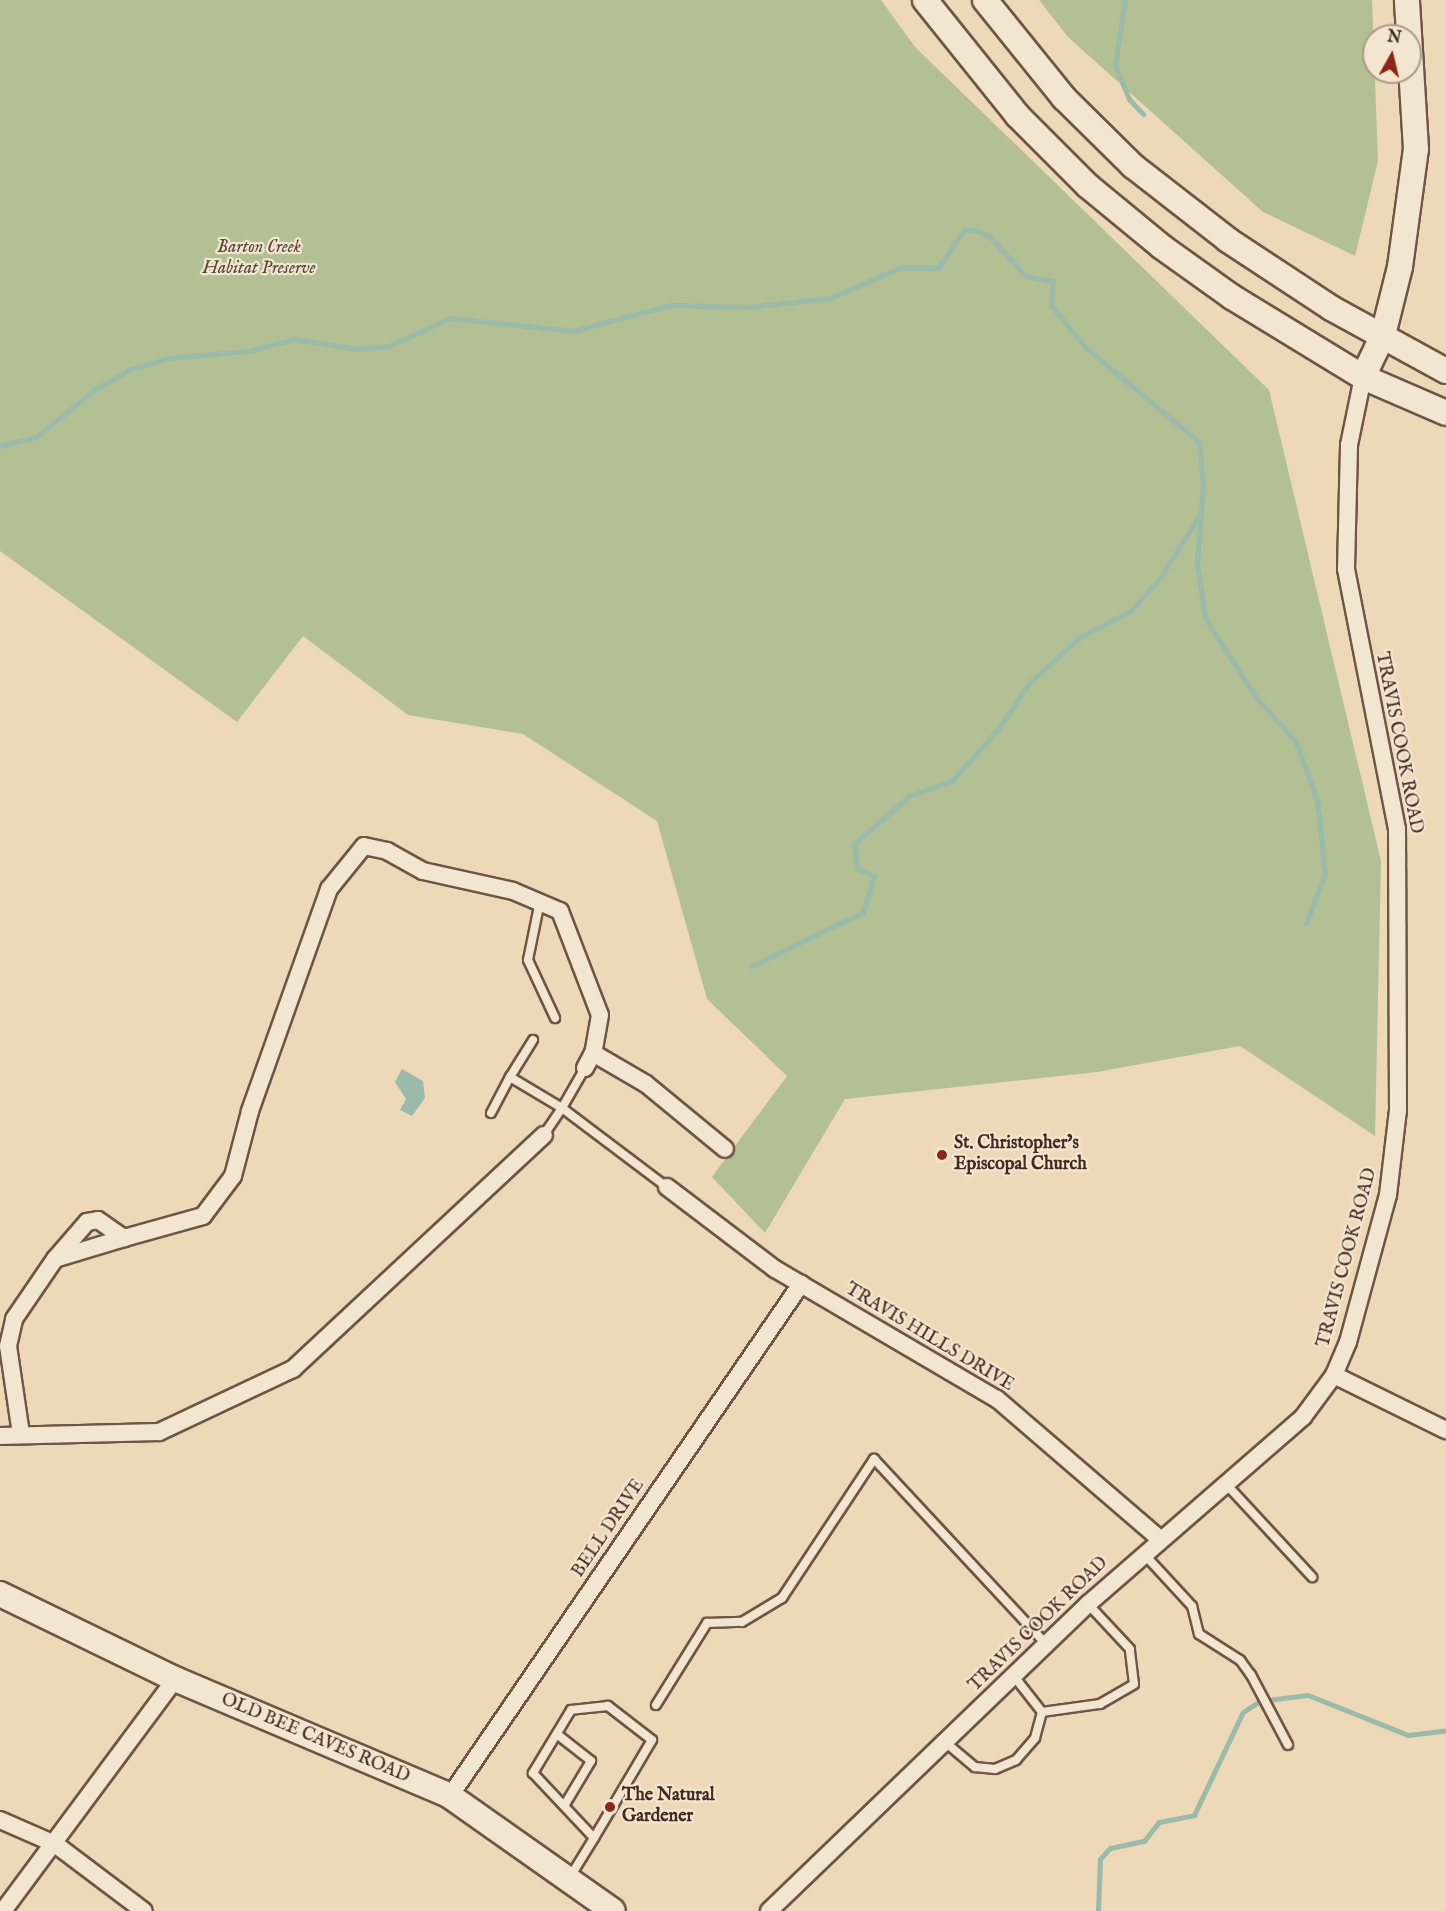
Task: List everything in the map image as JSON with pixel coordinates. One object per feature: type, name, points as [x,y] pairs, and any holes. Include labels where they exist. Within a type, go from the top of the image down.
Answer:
[{"type":"main road","points":[[926,0],[1017,115],[1088,186],[1232,297],[1363,377],[1446,413]]},
{"type":"main road","points":[[985,0],[1064,98],[1133,166],[1228,240],[1446,371]]},
{"type":"main road","points":[[1363,377],[1383,335],[1400,267],[1416,149],[1407,0]]},
{"type":"main road","name":"OLD BEE CAVES ROAD","points":[[0,1594],[175,1679],[450,1796],[613,1911]]},
{"type":"street","name":"TRAVIS COOK ROAD","points":[[769,1911],[1088,1604],[1303,1417],[1334,1376],[1388,1195],[1398,1110],[1398,829],[1346,568],[1348,445],[1363,377]]},
{"type":"street","points":[[55,1259],[202,1216],[233,1176],[310,938],[329,890],[358,849],[369,845],[423,872],[540,900],[560,912],[600,1015],[589,1060],[646,1084],[725,1149]]},
{"type":"street","points":[[0,1436],[159,1432],[292,1369],[544,1135]]},
{"type":"street","name":"TRAVIS HILLS DRIVE","points":[[667,1187],[801,1284],[997,1399],[1160,1539]]},
{"type":"street","points":[[21,1434],[8,1331],[55,1259],[92,1220],[124,1238]]},
{"type":"street","name":"BELL DRIVE","points":[[450,1796],[801,1284]]},
{"type":"street","points":[[1334,1376],[1446,1430]]},
{"type":"street","points":[[3,1911],[55,1844],[175,1679]]},
{"type":"street","points":[[0,1820],[55,1844],[144,1911]]},
{"type":"lane","points":[[540,900],[528,960],[555,1018]]},
{"type":"lane","points":[[491,1113],[532,1040]]},
{"type":"lane","points":[[544,1135],[589,1060]]},
{"type":"lane","points":[[510,1077],[562,1108],[667,1187]]},
{"type":"lane","points":[[656,1705],[707,1623],[742,1622],[782,1598],[874,1459],[1046,1644]]},
{"type":"lane","points":[[1226,1484],[1311,1577]]},
{"type":"lane","points":[[1143,1554],[1192,1606],[1199,1634],[1239,1660],[1259,1690],[1288,1745]]},
{"type":"lane","points":[[1042,1712],[1110,1700],[1134,1684],[1130,1649],[1088,1604]]},
{"type":"lane","points":[[945,1742],[975,1767],[1004,1767],[1028,1748],[1040,1724],[1042,1712],[1036,1698],[1013,1676]]},
{"type":"lane","points":[[569,1880],[594,1838],[652,1740],[608,1706],[571,1710],[558,1736],[533,1773],[594,1838]]},
{"type":"lane","points":[[558,1736],[591,1761],[564,1806]]},
{"type":"green space","name":"Barton Creek Habitat Preserve","points":[[0,0],[881,0],[915,47],[1269,390],[1381,861],[1375,1136],[1240,1046],[1097,1072],[845,1099],[765,1233],[712,1177],[787,1076],[707,999],[657,821],[523,734],[408,715],[303,636],[237,722],[0,551]]},
{"type":"green space","points":[[1039,0],[1372,0],[1373,24],[1362,24],[1362,84],[1375,84],[1378,161],[1355,256],[1263,212],[1068,37]]},
{"type":"shaded area","points":[[402,1069],[423,1081],[425,1098],[412,1116],[400,1110],[406,1099],[395,1082]]},
{"type":"waterway","points":[[1125,0],[1115,66],[1129,99],[1143,114]]},
{"type":"waterway","points":[[0,446],[36,437],[94,390],[129,370],[169,358],[248,351],[294,339],[356,349],[389,346],[450,318],[574,331],[670,305],[749,307],[830,298],[902,267],[938,268],[964,230],[974,230],[988,235],[1026,276],[1053,281],[1051,305],[1085,347],[1199,442],[1203,486],[1197,562],[1205,618],[1255,696],[1296,742],[1317,800],[1325,874],[1306,923]]},
{"type":"waterway","points":[[751,966],[863,912],[874,876],[857,868],[854,844],[909,796],[952,781],[999,728],[1029,683],[1080,637],[1131,611],[1160,578],[1198,517]]},
{"type":"waterway","points":[[1098,1911],[1100,1859],[1110,1848],[1144,1841],[1159,1822],[1194,1815],[1243,1712],[1260,1701],[1308,1695],[1408,1735],[1446,1730]]},
{"type":"place","name":"St. Christopher’s Episcopal Church","points":[[942,1155]]},
{"type":"place","name":"The Natural Gardener","points":[[610,1807]]}]
